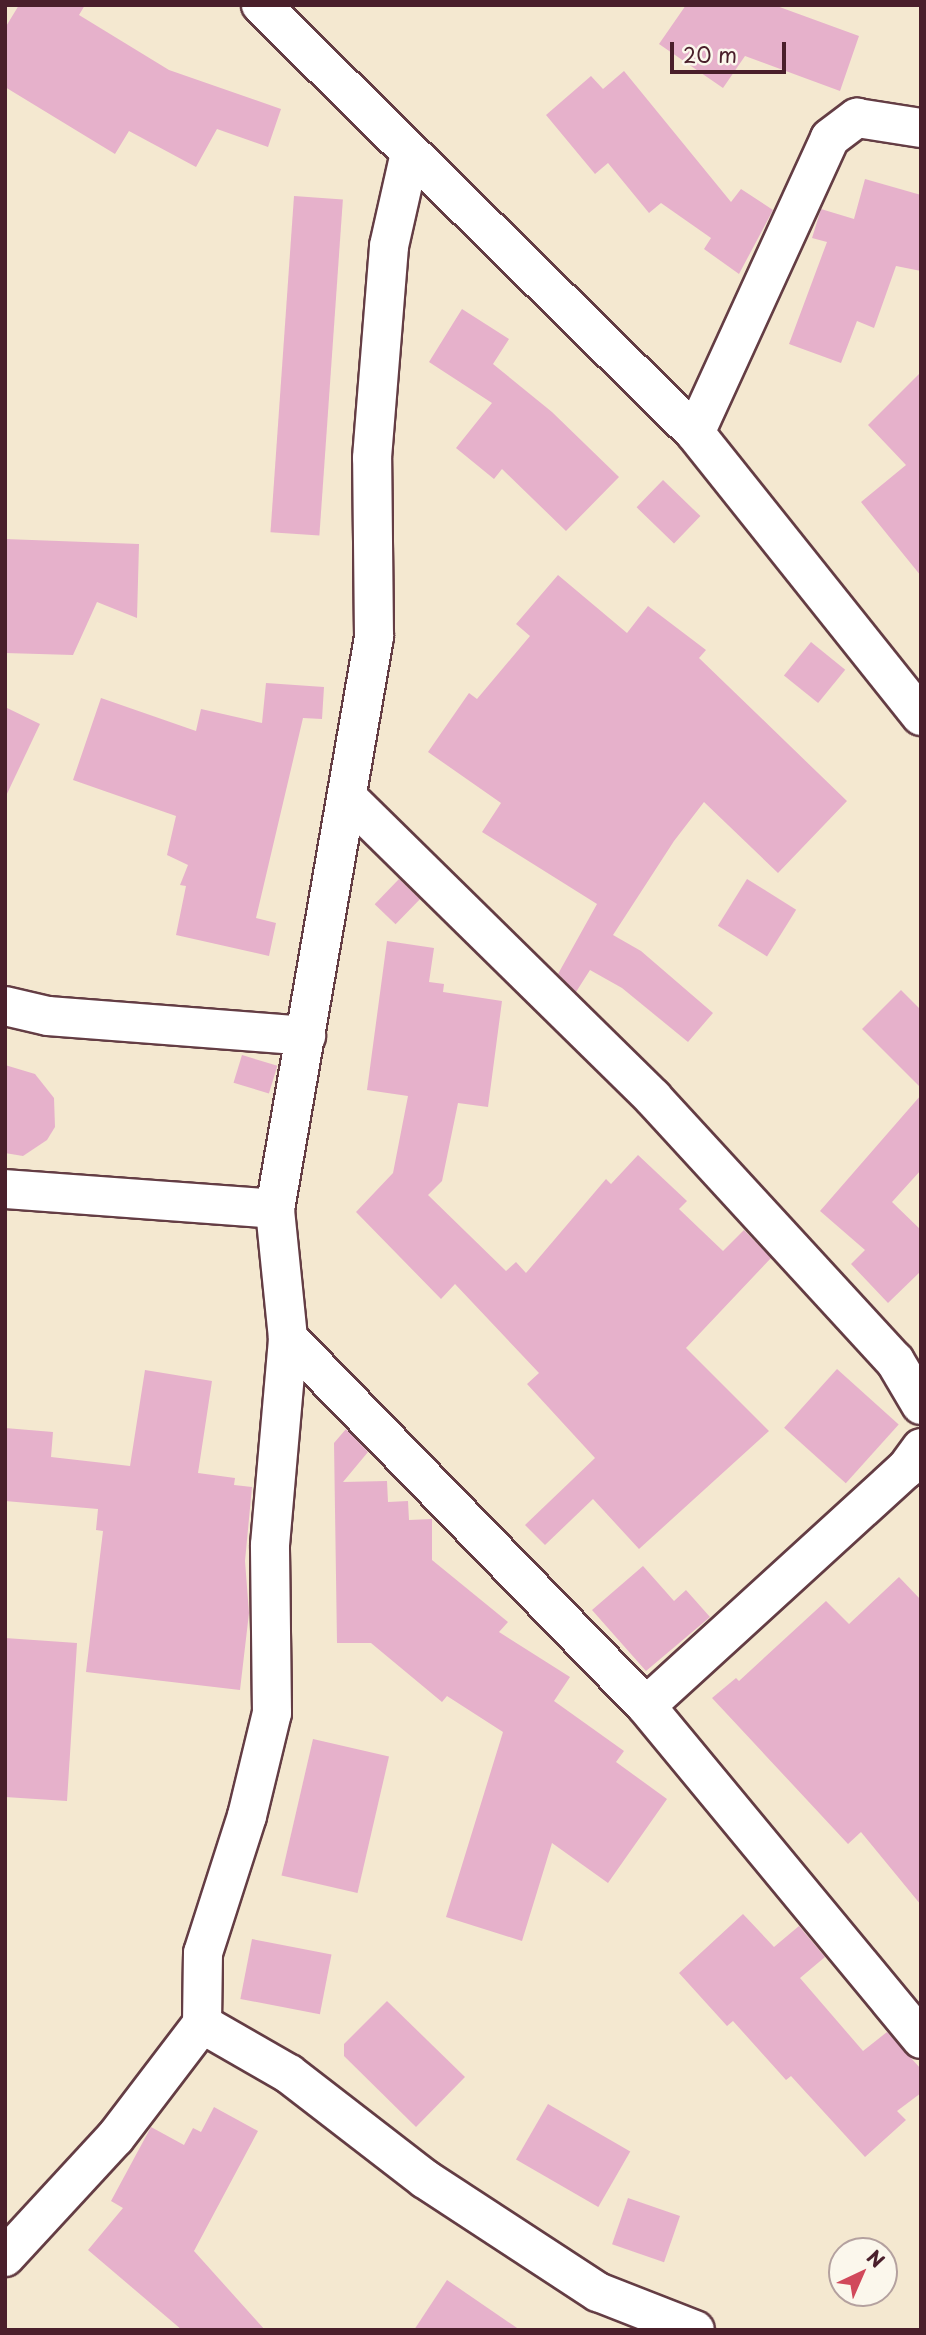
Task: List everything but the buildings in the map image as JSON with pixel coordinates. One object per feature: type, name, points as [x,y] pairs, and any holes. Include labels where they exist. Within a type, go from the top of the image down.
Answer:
[{"type":"street","points":[[261,5],[695,433],[921,716]]},
{"type":"street","points":[[695,433],[830,138],[857,118],[921,128]]},
{"type":"street","points":[[5,2257],[116,2138],[202,2024],[203,1953],[247,1816],[272,1713],[270,1545],[288,1338],[275,1209],[374,637],[372,458],[390,246],[410,153]]},
{"type":"street","points":[[347,797],[653,1098],[895,1361],[921,1405]]},
{"type":"street","points":[[5,1006],[48,1016],[306,1035]]},
{"type":"street","points":[[5,1189],[275,1209]]},
{"type":"street","points":[[288,1338],[646,1706],[908,1999],[921,2039]]},
{"type":"street","points":[[646,1706],[906,1469],[921,1448]]},
{"type":"street","points":[[202,2024],[289,2074],[425,2179],[598,2292],[695,2330]]}]
